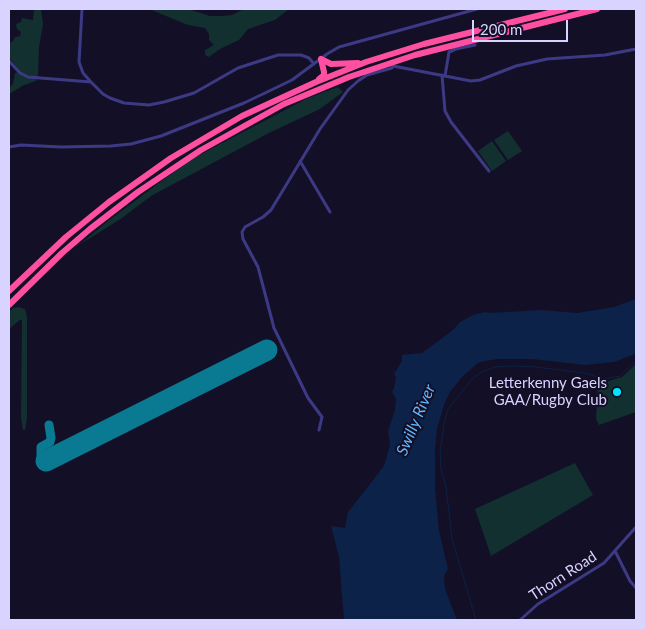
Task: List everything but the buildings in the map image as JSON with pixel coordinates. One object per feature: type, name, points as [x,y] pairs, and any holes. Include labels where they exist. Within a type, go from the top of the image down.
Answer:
[{"type":"highway","points":[[9,292],[88,219],[151,172],[195,143],[242,116],[316,82],[366,62],[424,44],[565,9]]},
{"type":"highway","points":[[9,305],[62,253],[138,192],[194,154],[291,101],[342,80],[440,48],[597,9]]},
{"type":"highway","points":[[321,59],[331,64],[366,62]]},
{"type":"highway","points":[[316,82],[324,74],[321,59]]},
{"type":"street","points":[[82,9],[78,62],[83,73],[103,94],[118,101],[140,105],[156,104],[194,93],[238,68],[277,56],[301,55],[309,58],[314,64]]},
{"type":"street","points":[[9,147],[21,145],[98,146],[125,144],[150,139],[191,125],[244,103],[292,80],[339,46],[477,9]]},
{"type":"street","points":[[475,45],[449,52],[443,76],[445,110],[451,122],[488,172]]},
{"type":"street","points":[[319,430],[322,417],[308,398],[274,328],[258,267],[242,235],[244,228],[263,218],[271,210],[300,160],[352,86],[367,75],[393,64],[463,80],[480,80],[516,66],[547,58],[605,55],[636,49]]},
{"type":"street","points":[[9,61],[20,73],[28,77],[91,82]]},
{"type":"street","points":[[300,160],[330,212]]},
{"type":"street","name":"Thorn Road","points":[[520,620],[538,604],[598,567],[615,551],[636,526]]},
{"type":"street","points":[[615,551],[630,581],[636,588]]},
{"type":"green space","points":[[34,9],[41,9],[43,24],[39,47],[38,75],[36,81],[24,85],[9,94],[9,88],[13,84],[15,73],[20,72],[9,57],[9,44],[15,37],[20,36],[21,32],[17,29],[16,24],[21,22],[22,18],[33,20]]},
{"type":"green space","points":[[149,9],[188,9],[210,16],[221,16],[232,15],[244,9],[289,9],[275,20],[248,29],[239,40],[220,49],[209,57],[205,55],[205,50],[214,45],[209,40],[209,34],[205,28],[188,25]]},
{"type":"green space","points":[[338,87],[343,92],[320,109],[269,133],[151,196],[122,218],[79,245],[190,160],[306,99]]},
{"type":"green space","points":[[508,131],[522,151],[508,160],[494,140]]},
{"type":"green space","points":[[492,141],[506,161],[492,171],[478,151]]},
{"type":"green space","points":[[13,308],[25,309],[27,317],[27,418],[25,430],[23,430],[21,418],[22,320],[9,329],[9,312]]},
{"type":"green space","name":"Letterkenny Gaels GAA/Rugby Club","points":[[636,364],[636,412],[599,425],[596,419],[598,384],[622,377]]},
{"type":"green space","points":[[575,463],[593,495],[491,556],[475,509]]},
{"type":"water","name":"Swilly River","points":[[636,299],[635,354],[614,362],[585,365],[532,359],[484,361],[478,363],[462,377],[450,392],[437,429],[435,487],[439,531],[448,569],[444,576],[445,589],[457,620],[344,620],[339,557],[331,526],[345,528],[348,512],[384,466],[390,445],[388,431],[395,410],[396,399],[392,392],[396,378],[394,374],[402,361],[402,355],[422,353],[453,330],[460,322],[473,315],[485,312],[541,310],[577,313],[614,307]]},
{"type":"waterway","points":[[476,620],[452,539],[446,487],[441,469],[440,452],[448,409],[473,378],[495,367],[536,367],[584,373],[604,379],[620,376],[636,361]]},
{"type":"taxiway","points":[[46,461],[41,458],[41,447],[50,442],[49,425]]},
{"type":"runway","points":[[46,461],[267,350]]},
{"type":"place","name":"Letterkenny Gaels GAA/Rugby Club","points":[[617,392]]}]
